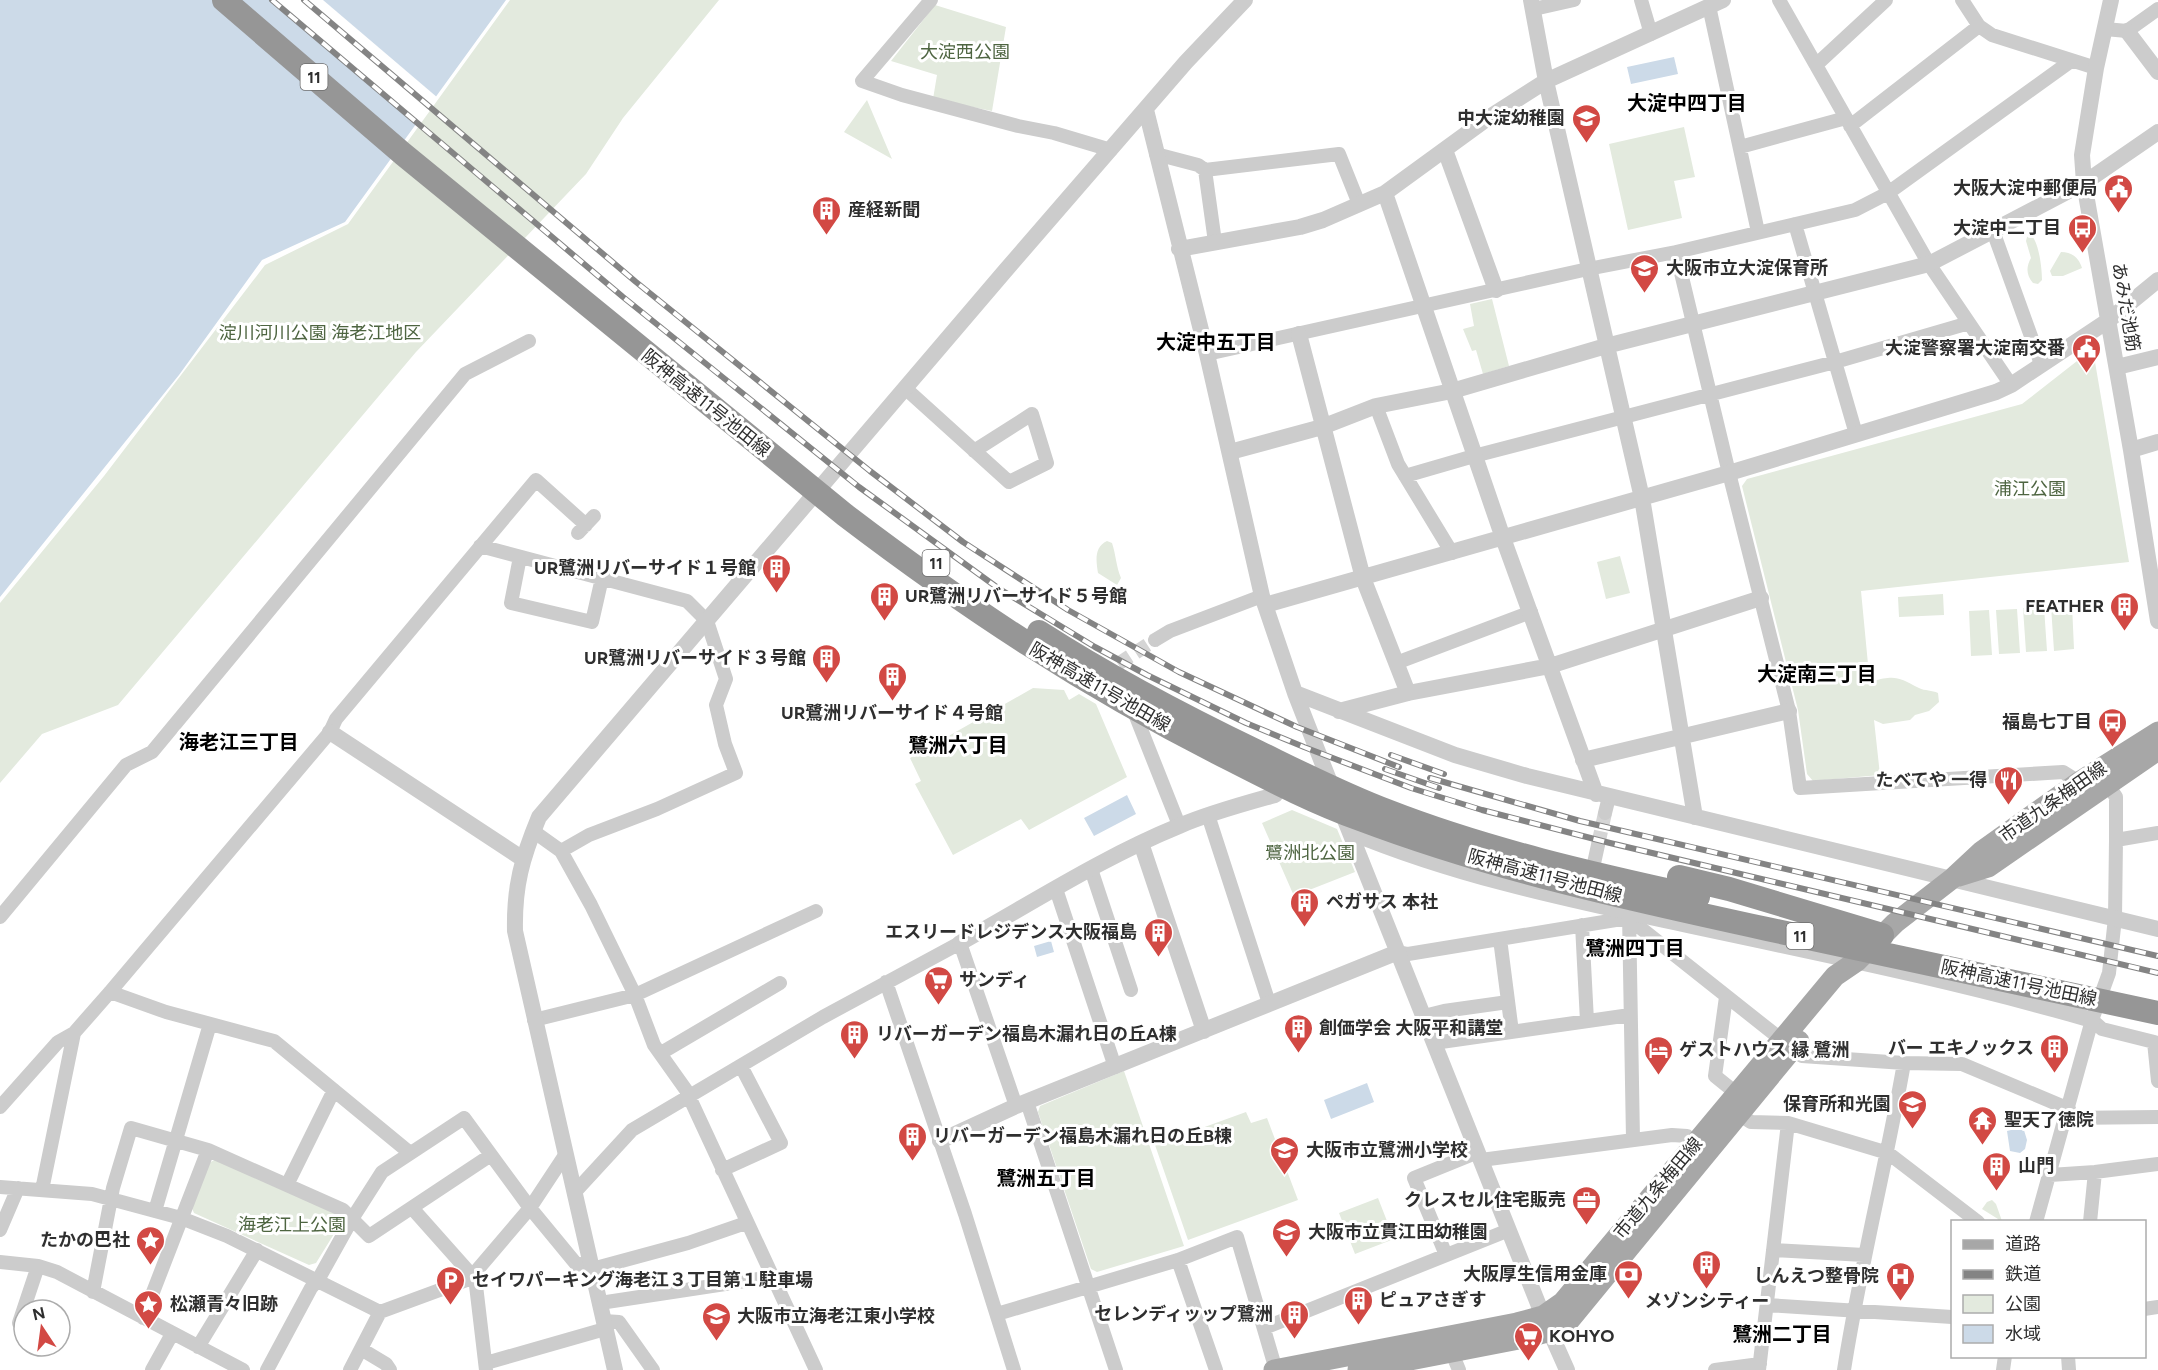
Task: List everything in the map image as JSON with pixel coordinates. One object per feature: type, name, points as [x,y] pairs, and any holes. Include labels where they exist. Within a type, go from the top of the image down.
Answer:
[{"type":"highway","name":"阪神高速11号池田線","points":[[224,0],[403,154],[913,568],[1060,665],[1184,736],[1307,797],[1444,850],[1612,895],[2158,1013]]},
{"type":"highway","name":"阪神高速11号池田線","points":[[249,0],[414,141],[787,448],[924,555],[990,602],[1060,646],[1194,721],[1327,786],[1386,811],[1452,834],[1535,858],[1615,879],[2158,996]]},
{"type":"highway","name":"11","points":[[1269,758],[1458,820],[1538,843],[1728,889],[1882,935]]},
{"type":"highway","points":[[1728,889],[1774,919],[1784,946]]},
{"type":"highway","name":"11","points":[[2037,987],[2157,1037]]},
{"type":"main road","name":"市道九条梅田線","points":[[1365,1369],[1455,1361],[1547,1323],[1736,1093],[1845,986],[1857,961],[1882,935],[1953,878],[1982,851],[2079,782],[2158,732]]},
{"type":"main road","name":"市道九条梅田線","points":[[1953,878],[1988,867],[2158,750]]},
{"type":"main road","name":"市道九条梅田線","points":[[1275,1370],[1517,1323],[1568,1322],[1740,1115],[1787,1045]]},
{"type":"street","points":[[931,0],[861,81],[902,95],[1018,126],[1054,133],[1111,150]]},
{"type":"street","points":[[615,1370],[515,931],[514,907],[517,880],[539,817],[1186,62],[1245,0]]},
{"type":"street","points":[[1574,0],[1533,5],[1546,81],[1642,498],[1695,817]]},
{"type":"street","points":[[1641,0],[1651,34]]},
{"type":"street","points":[[1779,0],[1929,264],[2011,385]]},
{"type":"street","points":[[1816,65],[1886,0]]},
{"type":"street","points":[[1962,0],[1978,26],[1992,35],[2096,69]]},
{"type":"street","name":"あみだ池筋","points":[[2111,0],[2096,69],[2082,155],[2084,183],[2141,511],[2155,577],[2158,621]]},
{"type":"street","points":[[1179,249],[1300,227],[1323,220],[1385,193],[1488,118],[1546,81],[1716,3],[1740,147],[1758,232]]},
{"type":"street","points":[[2105,29],[2127,31],[2158,9]]},
{"type":"street","points":[[1740,147],[1848,122],[1978,26]]},
{"type":"street","points":[[2127,31],[2158,72]]},
{"type":"street","points":[[1207,354],[1588,269],[1676,252],[1855,210],[1888,193],[2071,61]]},
{"type":"street","points":[[1146,110],[1207,354],[1264,601],[1295,693],[1327,775],[1567,1370]]},
{"type":"street","points":[[1230,453],[1322,427],[1376,406],[1452,391],[1606,346],[1929,264],[2084,183],[2158,132]]},
{"type":"street","points":[[1445,150],[1496,290]]},
{"type":"street","points":[[1156,154],[1198,165],[1205,170],[1339,154],[1359,204]]},
{"type":"street","points":[[1205,170],[1215,242]]},
{"type":"street","points":[[1385,193],[1503,538],[1583,760],[1604,801]]},
{"type":"street","points":[[1795,224],[1856,434]]},
{"type":"street","points":[[1993,231],[2041,364]]},
{"type":"street","points":[[1676,252],[1729,473],[1790,711],[1800,788],[2063,772],[2079,782]]},
{"type":"street","points":[[1155,640],[1170,631],[1264,601],[1363,578],[1452,553],[1729,473],[1996,392],[2011,385],[2109,320],[2158,280]]},
{"type":"street","points":[[1405,476],[1835,362],[1969,323]]},
{"type":"street","points":[[1299,334],[1363,578],[1408,693]]},
{"type":"street","points":[[0,917],[126,765],[152,752],[465,374],[529,341]]},
{"type":"street","points":[[2117,367],[2158,357]]},
{"type":"street","points":[[905,388],[1009,482],[1047,462],[1032,414],[974,450]]},
{"type":"street","points":[[1376,406],[1398,464],[1452,553]]},
{"type":"street","points":[[2131,450],[2158,442]]},
{"type":"street","points":[[0,1107],[58,1042],[75,1033],[330,732],[336,719],[536,480],[586,524]]},
{"type":"street","points":[[2141,511],[2158,508]]},
{"type":"street","points":[[480,546],[687,601],[707,621],[726,679],[716,705],[725,744],[736,773],[657,809],[589,835],[561,851]]},
{"type":"street","points":[[520,557],[511,603],[592,622],[602,578]]},
{"type":"street","points":[[1339,711],[1408,693],[1550,666],[1761,598]]},
{"type":"street","points":[[1396,663],[1530,612]]},
{"type":"street","points":[[1118,664],[1119,675],[1179,825]]},
{"type":"street","points":[[1295,693],[1455,755],[1604,801],[1695,817],[2158,929]]},
{"type":"street","points":[[1583,760],[1790,711]]},
{"type":"street","points":[[330,732],[523,859]]},
{"type":"street","points":[[574,1193],[632,1130],[886,982],[1091,869],[1179,825],[1275,795],[1327,775]]},
{"type":"street","points":[[2036,1220],[2092,1020],[2109,973],[2115,918],[2116,796],[2108,785]]},
{"type":"street","points":[[1208,815],[1269,1003]]},
{"type":"street","points":[[533,831],[561,851],[635,995],[654,1046],[686,1090],[687,1097],[816,1370]]},
{"type":"street","points":[[1350,832],[1407,855],[1461,872],[1586,902],[1628,915],[1857,961],[2012,997],[2092,1020],[2102,1029],[2157,1037],[2158,1081]]},
{"type":"street","points":[[2116,840],[2158,833]]},
{"type":"street","points":[[1142,843],[1204,1031]]},
{"type":"street","points":[[1586,902],[1598,845]]},
{"type":"street","points":[[1091,869],[1131,990]]},
{"type":"street","points":[[1056,889],[1114,1067]]},
{"type":"street","points":[[534,1020],[635,995],[816,911]]},
{"type":"street","points":[[940,1141],[1022,1104],[1398,952],[1408,954],[1582,926],[1628,915]]},
{"type":"street","points":[[1628,915],[1726,997],[1802,1056],[1904,1063],[1962,1064],[2067,1114],[2158,1117]]},
{"type":"street","points":[[1628,915],[1633,1139]]},
{"type":"street","points":[[1582,926],[1587,1021]]},
{"type":"street","points":[[1500,939],[1512,1032]]},
{"type":"street","points":[[960,943],[1022,1104],[1116,1370]]},
{"type":"street","points":[[886,982],[1014,1370]]},
{"type":"street","points":[[661,1053],[780,983]]},
{"type":"street","points":[[110,992],[166,1012],[274,1041],[410,1153]]},
{"type":"street","points":[[1726,997],[1715,1076],[1736,1093]]},
{"type":"street","points":[[1424,1016],[1443,1011],[1508,1002]]},
{"type":"street","points":[[1434,1043],[1630,1015]]},
{"type":"street","points":[[155,1211],[210,1024]]},
{"type":"street","points":[[42,1190],[75,1033]]},
{"type":"street","points":[[1844,1370],[1853,1311],[1888,1153],[1904,1063]]},
{"type":"street","points":[[722,1170],[781,1143],[741,1066]]},
{"type":"street","points":[[286,1185],[334,1090]]},
{"type":"street","points":[[1740,1115],[1751,1122],[1788,1123],[1888,1153],[1977,1220]]},
{"type":"street","points":[[267,1370],[311,1288],[382,1173],[464,1118],[530,1208],[577,1265],[591,1265],[688,1243],[746,1223]]},
{"type":"street","points":[[1715,1370],[1759,1367],[1788,1123]]},
{"type":"street","points":[[93,1292],[113,1188],[131,1128],[208,1150],[343,1210],[369,1236],[491,1155]]},
{"type":"street","points":[[1446,1254],[1414,1178],[1480,1156],[1672,1135],[1687,1136],[1694,1146]]},
{"type":"street","points":[[143,1318],[208,1150]]},
{"type":"street","points":[[565,1155],[530,1208],[478,1269],[475,1277],[486,1366],[604,1325],[619,1322],[654,1370]]},
{"type":"street","points":[[2050,1175],[2158,1164]]},
{"type":"street","points":[[2090,1220],[2095,1172]]},
{"type":"street","points":[[0,1187],[92,1194],[181,1218],[257,1250],[380,1312]]},
{"type":"street","points":[[0,1230],[18,1188]]},
{"type":"street","points":[[412,1208],[475,1277]]},
{"type":"street","points":[[1264,1328],[1509,1230]]},
{"type":"street","points":[[997,1314],[1178,1260],[1237,1237],[1275,1370]]},
{"type":"street","points":[[198,1347],[257,1250]]},
{"type":"street","points":[[1773,1250],[1864,1255]]},
{"type":"street","points":[[1178,1260],[1216,1370]]},
{"type":"street","points":[[0,1262],[38,1266],[57,1272],[243,1370]]},
{"type":"street","points":[[27,1298],[38,1266]]},
{"type":"street","points":[[350,1370],[380,1312],[475,1277]]},
{"type":"street","points":[[600,1303],[771,1277]]},
{"type":"street","points":[[1767,1305],[1951,1317]]},
{"type":"street","points":[[152,1370],[172,1334]]},
{"type":"street","points":[[361,1349],[386,1364],[390,1370]]},
{"type":"green space","name":"淀川河川公園 海老江地区","points":[[510,0],[719,0],[623,118],[586,174],[416,352],[118,705],[42,734],[0,783],[0,603],[104,476],[265,265],[348,224]]},
{"type":"green space","name":"大淀西公園","points":[[935,5],[1006,27],[992,111],[933,99],[937,75],[891,61]]},
{"type":"green space","points":[[867,100],[892,159],[844,132]]},
{"type":"green space","points":[[1684,127],[1695,177],[1674,181],[1682,218],[1628,230],[1609,144]]},
{"type":"green space","points":[[2031,235],[2036,243],[2041,263],[2042,280],[2038,284],[2033,283],[2027,271],[2031,258],[2026,241]]},
{"type":"green space","points":[[2061,252],[2074,256],[2082,268],[2063,276],[2052,276],[2050,271]]},
{"type":"green space","points":[[1492,299],[1509,366],[1483,374],[1476,350],[1472,351],[1463,329],[1474,326],[1470,304]]},
{"type":"green space","name":"浦江公園","points":[[2086,354],[2094,356],[2129,562],[1861,591],[1870,685],[1872,681],[1897,678],[1921,689],[1938,693],[1939,702],[1929,711],[1915,715],[1910,720],[1883,724],[1874,720],[1880,775],[1813,781],[1807,774],[1798,710],[1742,486],[1747,479],[2022,404]]},
{"type":"green space","points":[[1107,541],[1112,543],[1121,578],[1117,585],[1098,573],[1098,551]]},
{"type":"green space","points":[[1620,556],[1630,593],[1606,599],[1597,562]]},
{"type":"green space","points":[[1943,594],[1944,615],[1899,617],[1898,597]]},
{"type":"green space","points":[[2072,605],[2074,649],[2054,651],[2051,606]]},
{"type":"green space","points":[[2044,607],[2047,651],[2026,652],[2023,608]]},
{"type":"green space","points":[[2017,609],[2020,653],[1999,654],[1996,610]]},
{"type":"green space","points":[[1989,610],[1992,655],[1971,656],[1969,611]]},
{"type":"green space","points":[[1033,688],[1064,690],[1069,700],[1079,694],[1096,704],[1127,777],[1029,830],[1021,819],[953,855],[915,784],[921,781],[910,758]]},
{"type":"green space","name":"鷺洲北公園","points":[[1292,810],[1337,829],[1355,872],[1294,896],[1262,823]]},
{"type":"green space","points":[[1124,1071],[1184,1246],[1097,1272],[1091,1269],[1038,1112],[1040,1106]]},
{"type":"green space","points":[[1246,1112],[1251,1123],[1267,1118],[1298,1200],[1188,1240],[1155,1145]]},
{"type":"green space","name":"海老江上公園","points":[[216,1159],[339,1214],[342,1221],[316,1263],[309,1265],[194,1213],[191,1206],[209,1163]]},
{"type":"green space","points":[[1378,1198],[1394,1239],[1355,1254],[1339,1213]]},
{"type":"green space","points":[[1992,1200],[1996,1204],[2002,1220],[1998,1220],[1982,1209],[1987,1202]]},
{"type":"water","points":[[0,0],[506,0],[345,222],[262,260],[179,375],[0,597]]},
{"type":"water","points":[[1674,57],[1678,74],[1631,84],[1627,67]]},
{"type":"water","points":[[1127,795],[1136,814],[1094,836],[1084,818]]},
{"type":"water","points":[[1051,941],[1054,952],[1037,957],[1034,946]]},
{"type":"water","points":[[1367,1083],[1374,1102],[1331,1119],[1324,1100]]},
{"type":"water","points":[[2023,1127],[2027,1140],[2025,1149],[2020,1153],[2010,1151],[2007,1131]]},
{"type":"pier","points":[[270,0],[323,0],[438,98],[417,126]]},
{"type":"tunnel","points":[[1118,664],[1155,640]]},
{"type":"tunnel","points":[[1598,845],[1605,813]]},
{"type":"railway","points":[[272,0],[623,297],[859,487],[998,588],[1095,647],[1147,675],[1246,723],[1304,747],[1411,788],[1482,810],[1610,843],[2158,973]]},
{"type":"railway","points":[[304,0],[636,282],[870,471],[963,542],[1068,610],[1179,672],[1297,727],[1399,767]]},
{"type":"railway","points":[[1391,755],[1444,774]]},
{"type":"railway","points":[[1385,769],[1439,788]]},
{"type":"railway","points":[[1430,778],[1580,821],[2158,956]]},
{"type":"place","name":"中大淀幼稚園","points":[[1586,144]]},
{"type":"place","name":"大阪大淀中郵便局","points":[[2118,214]]},
{"type":"place","name":"産経新聞","points":[[827,236]]},
{"type":"place","name":"大淀中二丁目","points":[[2082,254]]},
{"type":"place","name":"大阪市立大淀保育所","points":[[1645,294]]},
{"type":"place","name":"大淀警察署大淀南交番","points":[[2086,374]]},
{"type":"place","name":"UR鷺洲リバーサイド１号館","points":[[777,594]]},
{"type":"place","name":"UR鷺洲リバーサイド５号館","points":[[884,622]]},
{"type":"place","name":"FEATHER","points":[[2125,632]]},
{"type":"place","name":"UR鷺洲リバーサイド３号館","points":[[827,684]]},
{"type":"place","name":"UR鷺洲リバーサイド４号館","points":[[892,702]]},
{"type":"place","name":"福島七丁目","points":[[2113,748]]},
{"type":"place","name":"たべてや 一得","points":[[2008,806]]},
{"type":"place","name":"ペガサス 本社","points":[[1305,928]]},
{"type":"place","name":"エスリードレジデンス大阪福島","points":[[1158,958]]},
{"type":"place","name":"サンディ","points":[[938,1006]]},
{"type":"place","name":"創価学会 大阪平和講堂","points":[[1298,1054]]},
{"type":"place","name":"リバーガーデン福島木漏れ日の丘A棟","points":[[855,1060]]},
{"type":"place","name":"バー エキノックス","points":[[2055,1074]]},
{"type":"place","name":"ゲストハウス 縁 鷺洲","points":[[1658,1076]]},
{"type":"place","name":"保育所和光園","points":[[1912,1130]]},
{"type":"place","name":"聖天了徳院","points":[[1983,1146]]},
{"type":"place","name":"リバーガーデン福島木漏れ日の丘B棟","points":[[912,1162]]},
{"type":"place","name":"大阪市立鷺洲小学校","points":[[1285,1176]]},
{"type":"place","name":"山門","points":[[1997,1192]]},
{"type":"place","name":"クレスセル住宅販売","points":[[1587,1226]]},
{"type":"place","name":"大阪市立貫江田幼稚園","points":[[1287,1258]]},
{"type":"place","name":"たかの巴社","points":[[151,1266]]},
{"type":"place","name":"メゾンシティー","points":[[1707,1290]]},
{"type":"place","name":"大阪厚生信用金庫","points":[[1628,1300]]},
{"type":"place","name":"しんえつ整骨院","points":[[1900,1302]]},
{"type":"place","name":"セイワパーキング海老江３丁目第１駐車場","points":[[451,1306]]},
{"type":"place","name":"ピュアさぎす","points":[[1358,1326]]},
{"type":"place","name":"松瀬青々旧跡","points":[[149,1330]]},
{"type":"place","name":"セレンディッップ鷺洲","points":[[1294,1340]]},
{"type":"place","name":"大阪市立海老江東小学校","points":[[716,1342]]},
{"type":"place","name":"KOHYO","points":[[1528,1362]]},
{"type":"district","name":"大淀中四丁目","points":[[1687,103]]},
{"type":"district","name":"大淀中五丁目","points":[[1216,342]]},
{"type":"district","name":"大淀南三丁目","points":[[1817,674]]},
{"type":"district","name":"海老江三丁目","points":[[239,742]]},
{"type":"district","name":"鷺洲六丁目","points":[[958,745]]},
{"type":"district","name":"鷺洲四丁目","points":[[1635,948]]},
{"type":"district","name":"鷺洲五丁目","points":[[1046,1178]]},
{"type":"district","name":"鷺洲二丁目","points":[[1782,1334]]}]
